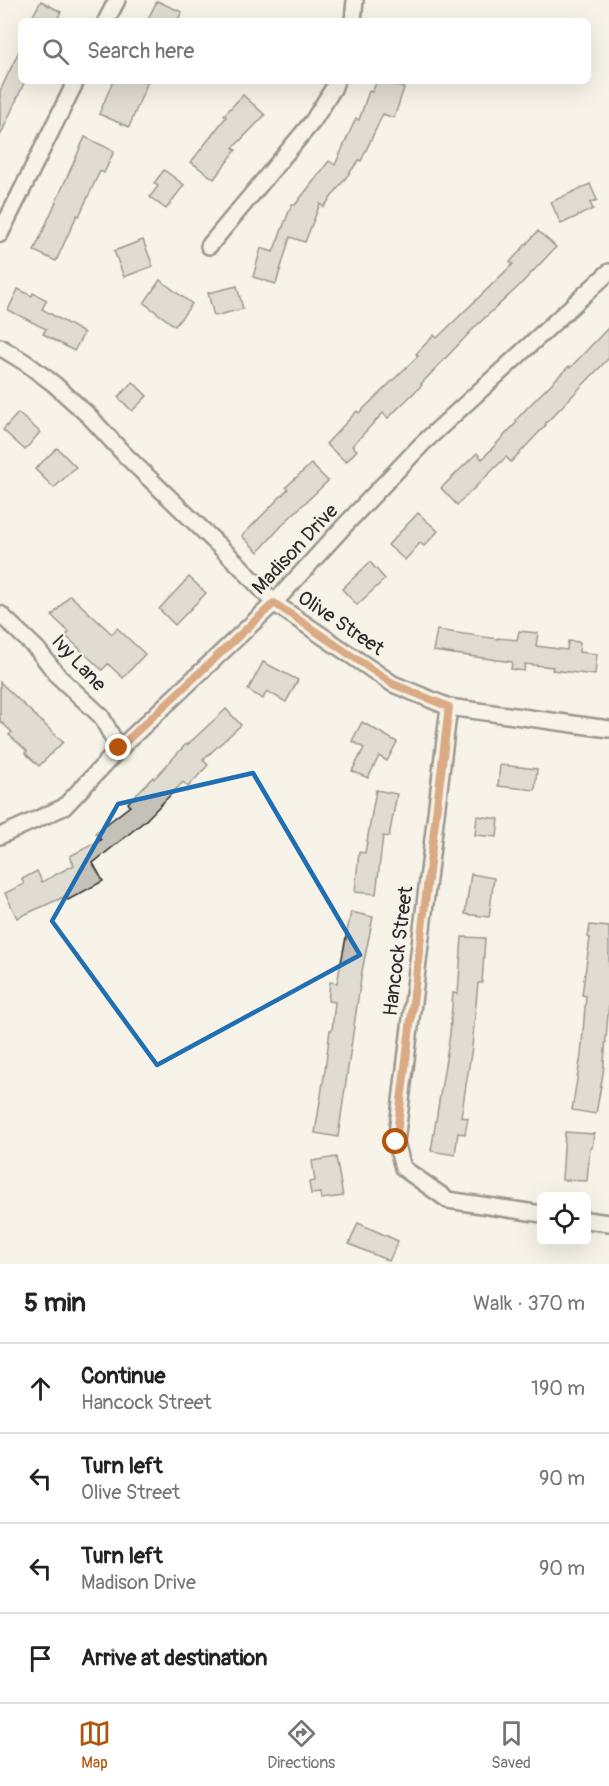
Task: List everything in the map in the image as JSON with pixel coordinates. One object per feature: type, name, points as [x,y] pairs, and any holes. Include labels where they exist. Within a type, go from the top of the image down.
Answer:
[{"type":"street","points":[[108,18],[117,0]]},
{"type":"street","points":[[353,18],[355,0]]},
{"type":"street","points":[[0,234],[75,84]]},
{"type":"street","points":[[209,246],[313,121],[335,84]]},
{"type":"street","name":"Madison Drive","points":[[0,836],[64,807],[119,748],[274,603],[422,444],[609,272]]},
{"type":"street","name":"Olive Street","points":[[0,347],[54,384],[90,416],[125,455],[240,566],[274,603],[393,684],[449,707],[609,729]]},
{"type":"street","name":"Ivy Lane","points":[[0,614],[37,649],[59,677],[101,716],[119,748]]},
{"type":"street","name":"Hancock Street","points":[[449,707],[396,1142],[403,1168],[448,1200],[537,1213]]},
{"type":"street","points":[[591,1221],[609,1223]]},
{"type":"highlighted area","points":[[253,773],[360,955],[157,1065],[52,921],[118,804]]},
{"type":"building","points":[[41,1],[61,12],[58,18],[32,18]]},
{"type":"building","points":[[157,1],[182,12],[179,18],[148,18]]},
{"type":"building","points":[[18,53],[18,84],[24,84],[0,136],[0,91]]},
{"type":"building","points":[[112,84],[147,84],[129,127],[99,114]]},
{"type":"building","points":[[376,84],[395,84],[404,88],[394,118],[383,114],[361,161],[359,160],[324,207],[320,204],[305,242],[290,237],[276,284],[253,277],[261,248],[273,252],[292,204],[295,205],[329,161],[335,165],[356,118],[359,120],[369,91],[372,92]]},
{"type":"building","points":[[243,95],[265,115],[233,148],[236,150],[214,179],[191,162],[226,117],[224,115]]},
{"type":"building","points":[[85,137],[114,151],[104,173],[100,171],[56,261],[34,251]]},
{"type":"building","points":[[164,170],[184,185],[166,209],[150,197],[158,186],[154,183]]},
{"type":"building","points":[[590,184],[597,200],[590,203],[593,209],[561,224],[551,202]]},
{"type":"building","points":[[538,231],[556,247],[388,418],[383,413],[352,446],[357,450],[346,462],[326,444],[357,411],[359,413],[418,356],[416,354],[434,335],[437,338],[513,264],[510,262]]},
{"type":"building","points":[[143,240],[153,266],[124,277],[114,251]]},
{"type":"building","points":[[160,280],[192,304],[175,326],[144,303]]},
{"type":"building","points":[[237,286],[243,309],[214,316],[208,293]]},
{"type":"building","points":[[18,289],[47,300],[42,309],[84,333],[74,351],[43,334],[46,329],[8,310]]},
{"type":"building","points":[[609,327],[609,358],[511,462],[506,457],[457,505],[441,488],[477,453],[482,459],[527,408]]},
{"type":"building","points":[[133,382],[147,396],[132,411],[118,397]]},
{"type":"building","points":[[18,413],[40,432],[25,450],[3,430]]},
{"type":"building","points":[[57,448],[76,467],[54,488],[35,469]]},
{"type":"building","points":[[311,464],[328,481],[287,520],[258,552],[242,536],[288,489],[286,487]]},
{"type":"building","points":[[418,513],[438,531],[424,546],[420,543],[405,560],[388,545]]},
{"type":"building","points":[[370,562],[385,579],[357,605],[342,589]]},
{"type":"building","points":[[189,577],[206,593],[175,625],[159,609]]},
{"type":"building","points":[[70,595],[112,634],[117,628],[145,654],[123,678],[108,664],[102,670],[66,636],[69,632],[52,616]]},
{"type":"building","points":[[437,630],[517,640],[519,631],[538,633],[536,646],[567,650],[568,641],[580,642],[579,652],[597,654],[595,675],[525,664],[524,671],[511,669],[512,662],[433,651]]},
{"type":"building","points":[[263,662],[298,680],[286,702],[267,691],[263,699],[248,690]]},
{"type":"building","points":[[0,682],[63,742],[39,766],[25,753],[27,751],[9,735],[12,732],[0,721]]},
{"type":"building","points":[[226,709],[241,725],[203,760],[208,765],[188,787],[183,782],[145,821],[93,863],[103,881],[68,900],[66,896],[17,918],[5,893],[24,884],[22,879],[37,871],[42,882],[74,865],[70,856],[101,840],[95,833],[130,806],[128,803],[153,777],[154,779],[186,744]]},
{"type":"building","points":[[362,722],[397,742],[387,761],[379,756],[368,778],[352,771],[364,748],[352,741]]},
{"type":"building","points":[[500,765],[537,769],[535,790],[498,786]]},
{"type":"building","points":[[376,790],[397,794],[389,837],[383,836],[376,894],[355,892],[359,852],[365,853]]},
{"type":"building","points":[[477,816],[499,819],[497,837],[475,835]]},
{"type":"building","points":[[471,874],[494,878],[489,917],[465,914]]},
{"type":"building","points":[[351,912],[373,917],[362,971],[338,1137],[315,1133],[335,1002],[328,1001],[330,982],[337,983]]},
{"type":"building","points":[[590,925],[609,927],[609,1003],[603,1074],[596,1114],[572,1110],[581,1055],[586,996],[582,995]]},
{"type":"building","points":[[462,937],[485,938],[482,983],[478,983],[472,1047],[461,1117],[468,1118],[465,1134],[458,1133],[455,1155],[431,1151],[450,1034],[453,993],[458,994]]},
{"type":"building","points":[[565,1132],[594,1134],[592,1148],[590,1148],[587,1181],[562,1180]]},
{"type":"building","points":[[336,1157],[343,1196],[321,1199],[320,1193],[311,1194],[309,1182],[315,1181],[312,1161]]},
{"type":"building","points":[[358,1223],[398,1241],[389,1261],[349,1244]]},
{"type":"route","points":[[119,748],[274,603],[393,684],[449,707],[396,1142]]}]
